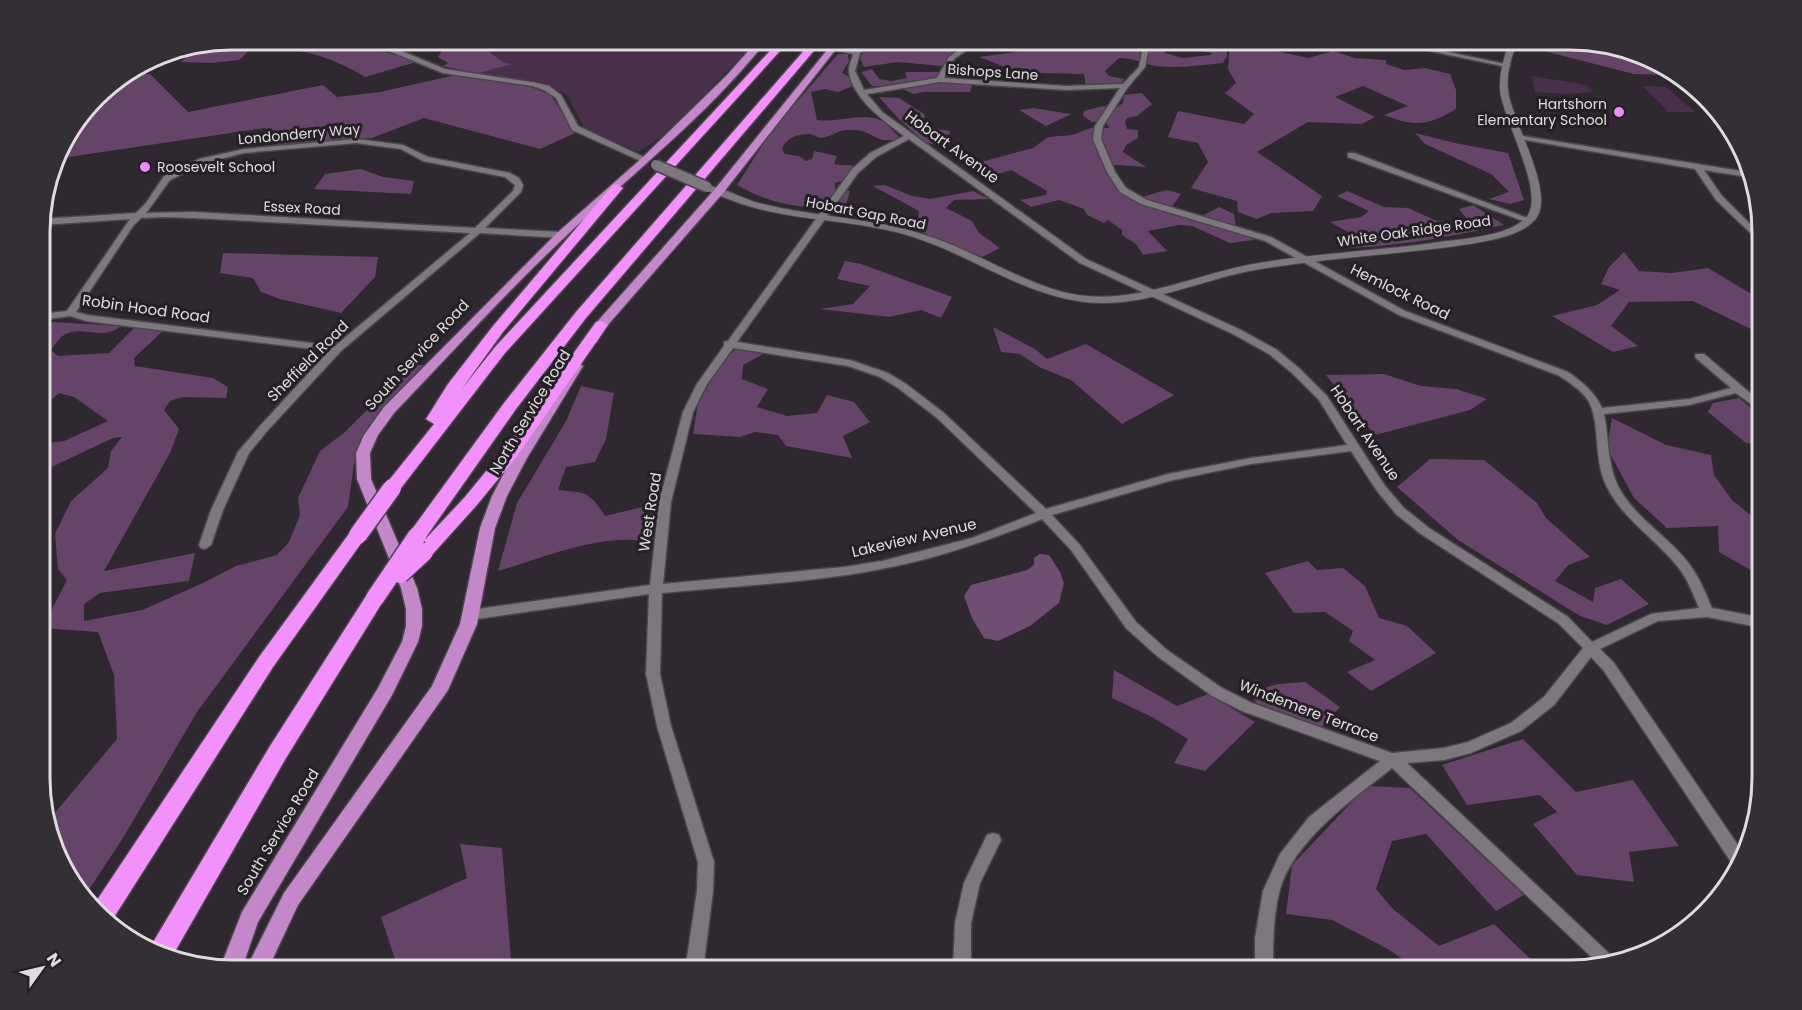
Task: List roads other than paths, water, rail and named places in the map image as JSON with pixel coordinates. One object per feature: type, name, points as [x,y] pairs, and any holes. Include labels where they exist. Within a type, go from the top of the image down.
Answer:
[{"type":"highway","points":[[106,909],[266,662],[393,488],[508,342],[776,50]]},
{"type":"highway","points":[[164,948],[272,761],[375,598],[420,544],[485,439],[581,315],[810,50]]},
{"type":"highway","points":[[393,488],[454,384],[545,271],[580,235],[616,188]]},
{"type":"highway","points":[[420,544],[470,502],[512,451],[601,325]]},
{"type":"main road","name":"South Service Road","points":[[234,960],[249,919],[386,690],[410,642],[414,626],[414,609],[409,588],[364,479],[363,453],[371,435],[389,410],[561,235],[616,188],[651,163],[754,50]]},
{"type":"main road","name":"North Service Road","points":[[260,960],[291,899],[439,690],[451,668],[471,615],[480,557],[491,517],[512,470],[567,384],[601,325],[831,50]]},
{"type":"street","points":[[392,50],[444,72],[545,87],[560,98],[568,119],[575,128],[651,163]]},
{"type":"street","points":[[852,50],[857,52],[860,50]]},
{"type":"street","points":[[940,80],[946,64],[962,50]]},
{"type":"street","name":"Hemlock Road","points":[[1143,50],[1145,52],[1142,67],[1125,86],[1099,126],[1096,139],[1111,172],[1123,190],[1144,202],[1268,239],[1402,313],[1564,374],[1588,391],[1600,411]]},
{"type":"street","points":[[1431,50],[1507,65]]},
{"type":"street","points":[[1351,155],[1529,220],[1536,212],[1537,194],[1505,96],[1504,85],[1511,50]]},
{"type":"street","name":"Hobart Avenue","points":[[857,52],[852,70],[862,93],[879,114],[1067,251],[1106,273],[1237,332],[1273,352],[1296,371],[1323,398],[1381,488],[1400,511],[1425,531],[1563,620],[1609,667],[1735,855]]},
{"type":"street","name":"Bishops Lane","points":[[862,93],[940,80],[1066,88],[1125,86]]},
{"type":"street","name":"West Road","points":[[696,960],[705,891],[706,862],[664,726],[653,674],[655,589],[665,502],[681,437],[688,412],[702,384],[728,344],[824,218],[855,171],[873,155],[910,136]]},
{"type":"street","points":[[1520,137],[1743,174]]},
{"type":"street","name":"Londonderry Way","points":[[138,216],[149,205],[169,176],[202,161],[244,151],[356,141],[403,147],[426,159],[507,175],[516,180],[519,185],[517,192],[476,232]]},
{"type":"street","name":"Hobart Gap Road","points":[[651,163],[756,205],[909,232],[944,245],[1021,282],[1060,295],[1106,300],[1149,293]]},
{"type":"street","points":[[1697,166],[1725,206],[1752,232]]},
{"type":"street","name":"Essex Road","points":[[50,221],[194,215],[561,235]]},
{"type":"street","name":"Robin Hood Road","points":[[138,216],[130,224],[70,313],[86,318],[338,349]]},
{"type":"street","name":"White Oak Ridge Road","points":[[1149,293],[1241,270],[1470,240],[1501,234],[1529,220]]},
{"type":"street","name":"Sheffield Road","points":[[205,545],[216,510],[244,452],[264,428],[338,349],[476,232]]},
{"type":"street","points":[[50,316],[70,313]]},
{"type":"street","name":"Windemere Terrace","points":[[728,344],[850,363],[884,375],[940,415],[1044,514],[1075,547],[1131,625],[1191,675],[1217,692],[1247,707],[1392,759],[1603,957]]},
{"type":"street","points":[[1700,356],[1752,401]]},
{"type":"street","points":[[1707,612],[1696,585],[1683,565],[1645,527],[1613,487],[1604,466],[1600,411],[1689,402],[1738,389]]},
{"type":"street","name":"Lakeview Avenue","points":[[471,615],[655,589],[844,571],[882,565],[976,541],[1098,496],[1168,478],[1251,461],[1355,447]]},
{"type":"street","points":[[1264,960],[1264,938],[1271,891],[1286,859],[1315,822],[1392,759],[1444,754],[1471,747],[1516,727],[1549,700],[1591,648],[1656,617],[1707,612],[1752,621]]},
{"type":"street","points":[[962,960],[963,923],[970,893],[993,840]]},
{"type":"place","name":"Hartshorn Elementary School","points":[[1619,112]]},
{"type":"place","name":"Roosevelt School","points":[[145,167]]}]
